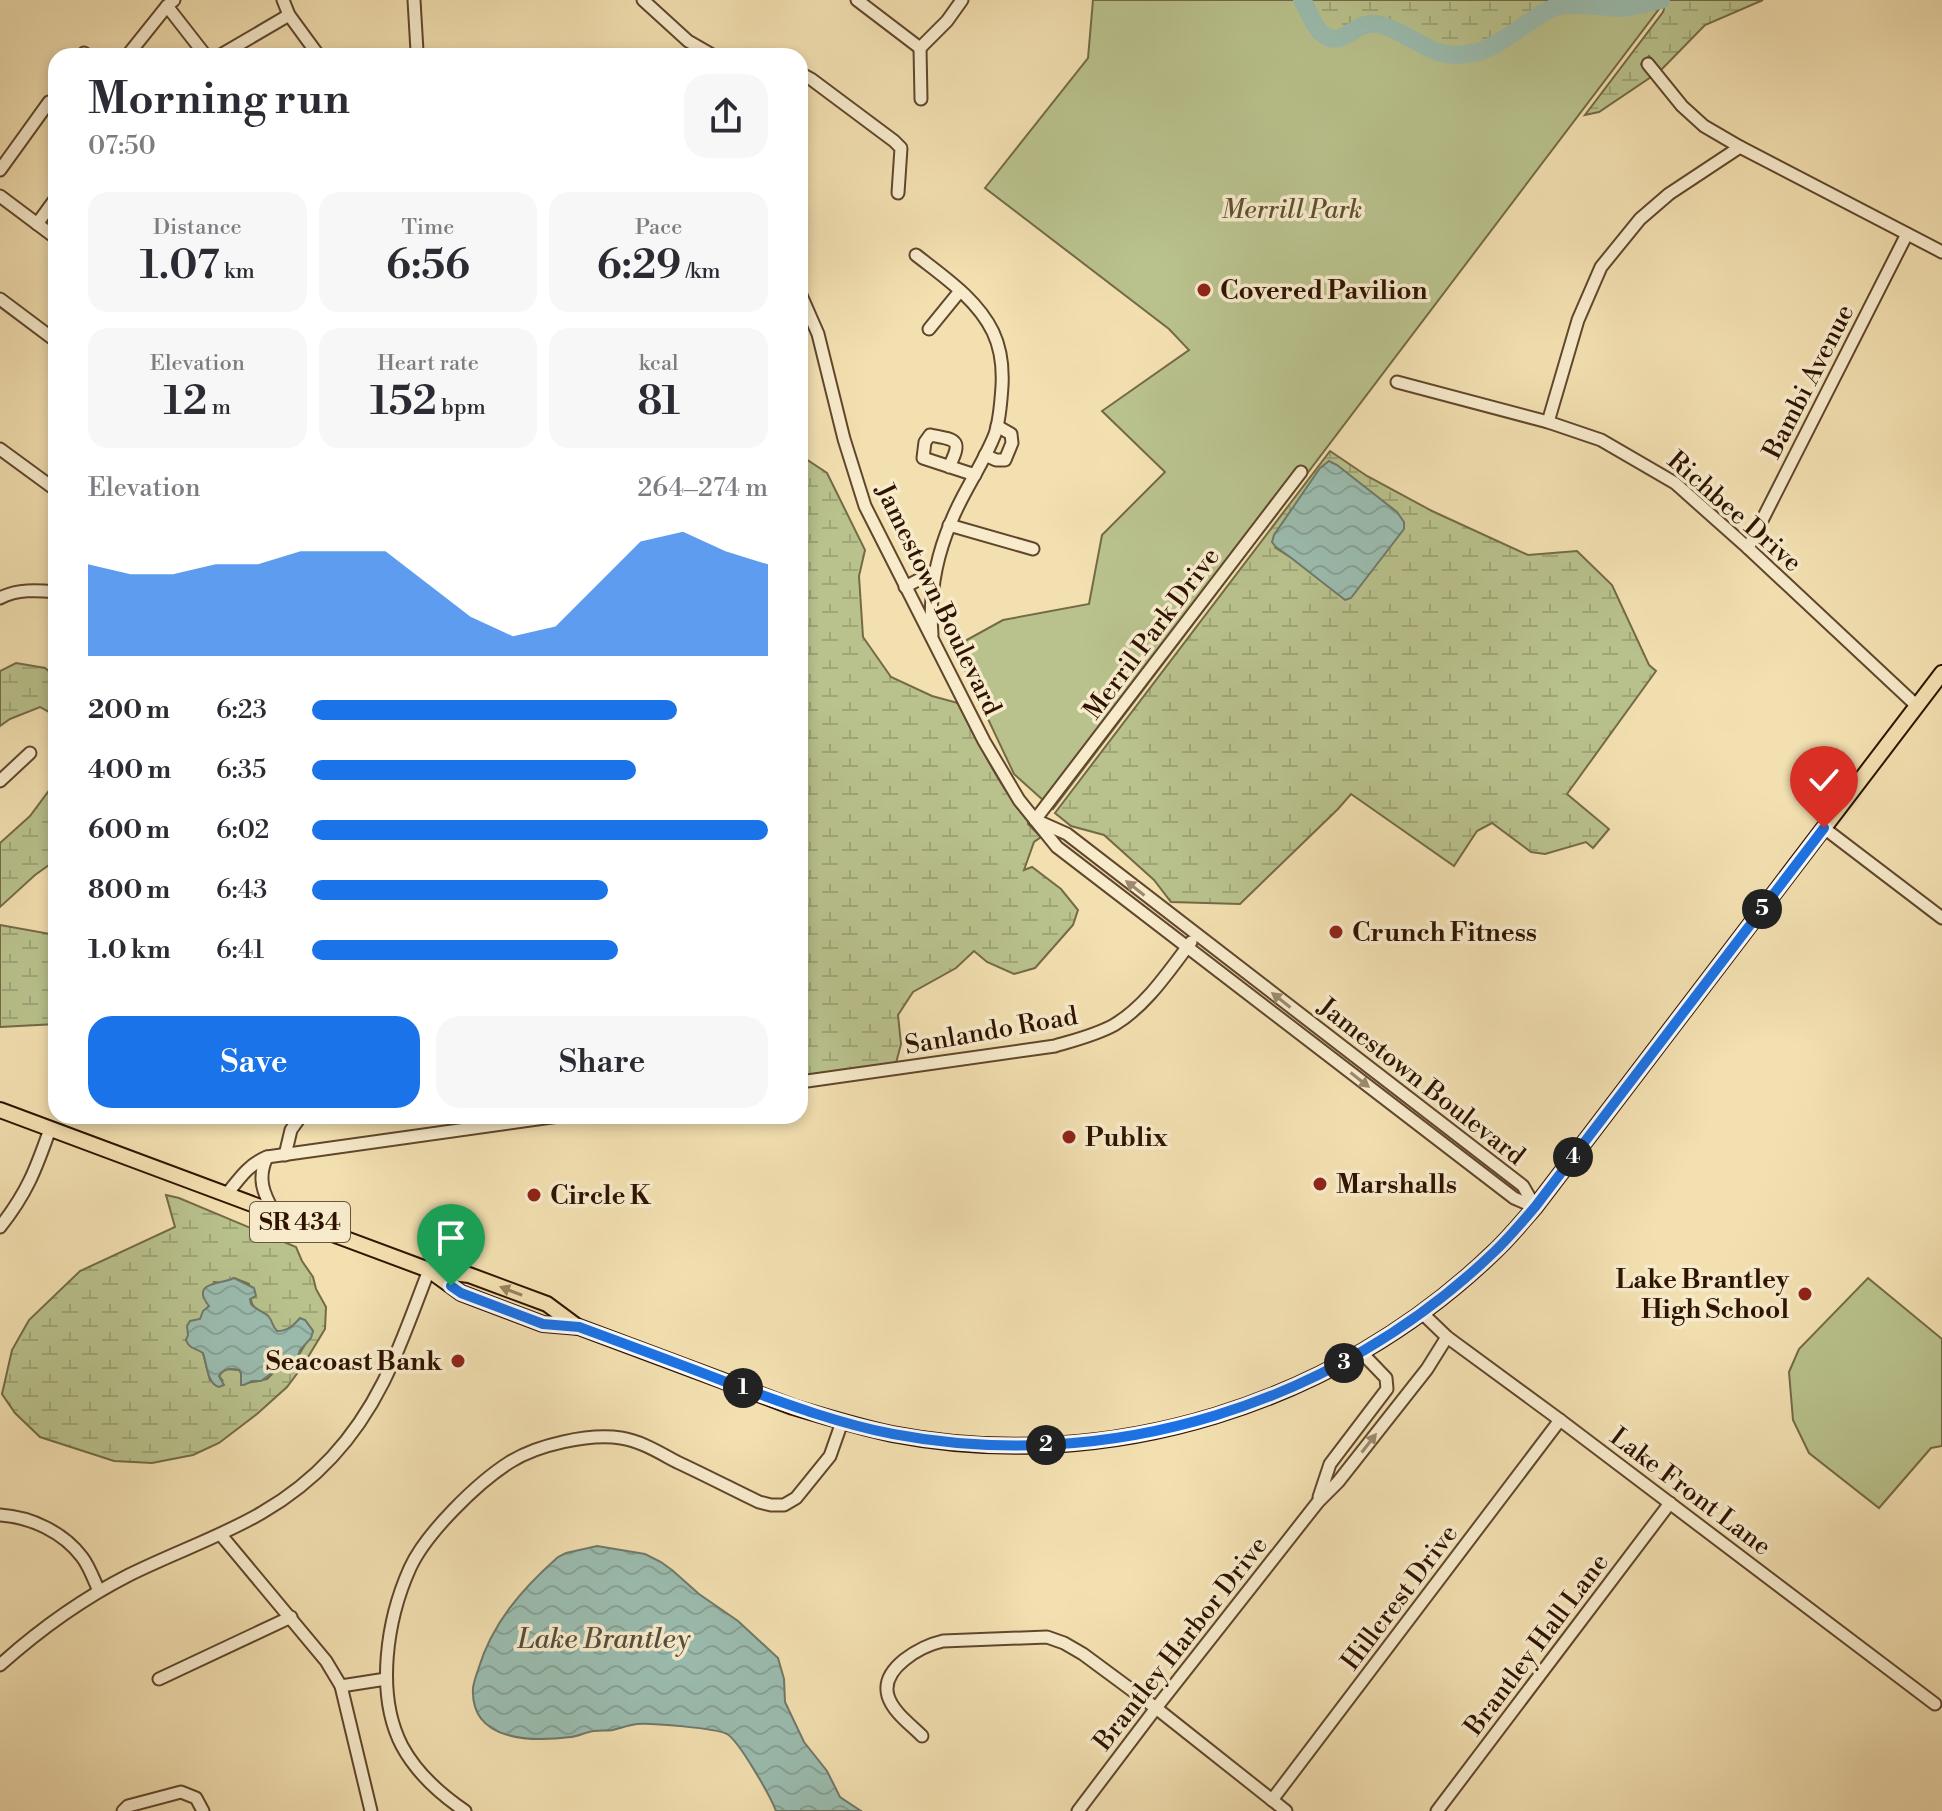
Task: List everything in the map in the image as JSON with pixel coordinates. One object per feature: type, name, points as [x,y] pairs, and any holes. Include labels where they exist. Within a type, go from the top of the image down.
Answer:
[{"type":"main road","name":"SR 434","points":[[0,1110],[429,1270],[469,1275],[547,1304],[579,1327],[842,1422],[895,1435],[979,1444],[1093,1442],[1159,1431],[1231,1412],[1288,1390],[1361,1352],[1453,1288],[1494,1252],[1535,1207],[1942,673]]},
{"type":"street","points":[[283,0],[289,15],[313,48]]},
{"type":"street","points":[[414,0],[417,48]]},
{"type":"street","points":[[643,0],[688,41],[700,48]]},
{"type":"street","points":[[857,0],[920,48]]},
{"type":"street","points":[[921,99],[920,48],[947,21],[962,0]]},
{"type":"street","points":[[133,48],[170,3],[201,48]]},
{"type":"street","points":[[233,48],[289,15]]},
{"type":"street","points":[[1648,64],[1682,106],[1704,126],[1942,252]]},
{"type":"street","points":[[808,77],[901,148],[898,193]]},
{"type":"street","points":[[0,170],[48,103]]},
{"type":"street","points":[[1548,422],[1578,320],[1601,267],[1640,219],[1669,194],[1740,147]]},
{"type":"street","points":[[0,196],[48,232]]},
{"type":"street","points":[[37,224],[48,209]]},
{"type":"street","name":"Bambi Avenue","points":[[1748,548],[1907,234]]},
{"type":"street","points":[[916,255],[975,306],[993,333],[1003,366],[997,426],[949,525],[935,571],[931,614],[933,640]]},
{"type":"street","points":[[929,329],[960,291]]},
{"type":"street","points":[[0,299],[48,335]]},
{"type":"street","name":"Jamestown Boulevard","points":[[808,323],[818,334],[844,439],[865,506],[996,763],[1019,800],[1057,847],[1514,1198],[1535,1207]]},
{"type":"street","name":"Richbee Drive","points":[[1397,382],[1548,422],[1601,440],[1675,483],[1917,706]]},
{"type":"street","points":[[985,455],[1005,460],[1013,438],[997,426]]},
{"type":"street","points":[[949,467],[957,445],[952,440],[930,435],[925,442],[923,458],[949,467],[975,475]]},
{"type":"street","points":[[0,449],[48,484]]},
{"type":"street","name":"Merril Park Drive","points":[[1035,820],[1301,472]]},
{"type":"street","points":[[949,525],[1033,549]]},
{"type":"street","points":[[905,587],[935,571]]},
{"type":"street","points":[[0,598],[21,591],[48,591]]},
{"type":"street","points":[[0,781],[30,753]]},
{"type":"street","name":"Jamestown Boulevard","points":[[1035,820],[1067,834],[1523,1186],[1535,1207]]},
{"type":"street","points":[[1824,828],[1942,918]]},
{"type":"street","name":"Sanlando Road","points":[[808,1081],[1055,1046],[1088,1037],[1115,1024],[1140,1006],[1197,936]]},
{"type":"street","points":[[285,1155],[295,1124]]},
{"type":"street","points":[[227,1194],[248,1168],[267,1157],[503,1124]]},
{"type":"street","points":[[1,1222],[27,1189],[50,1129]]},
{"type":"street","points":[[267,1157],[261,1181],[264,1195],[274,1212]]},
{"type":"street","points":[[0,1665],[56,1620],[99,1591],[249,1522],[281,1502],[332,1458],[381,1390],[429,1270]]},
{"type":"street","name":"Lake Front Lane","points":[[1421,1312],[1447,1337],[1935,1704]]},
{"type":"street","name":"Brantley Harbor Drive","points":[[1078,1811],[1318,1502],[1338,1482],[1427,1369],[1447,1337]]},
{"type":"street","name":"Brantley Harbor Drive","points":[[1318,1502],[1330,1464],[1387,1389],[1386,1378],[1361,1352]]},
{"type":"street","name":"Hillcrest Drive","points":[[1272,1800],[1560,1420]]},
{"type":"street","points":[[465,1811],[418,1770],[401,1745],[391,1712],[386,1679],[388,1647],[397,1603],[411,1566],[451,1514],[511,1461],[585,1438],[622,1438],[759,1502],[784,1505],[796,1498],[830,1456],[842,1422]]},
{"type":"street","name":"Brantley Hall Lane","points":[[1437,1811],[1670,1503]]},
{"type":"street","points":[[0,1515],[36,1522],[60,1536],[83,1558],[99,1591]]},
{"type":"street","points":[[221,1535],[326,1661],[341,1686],[371,1811]]},
{"type":"street","points":[[159,1679],[291,1617]]},
{"type":"street","points":[[922,1736],[896,1710],[887,1689],[897,1667],[913,1652],[927,1644],[943,1641],[1047,1637],[1083,1654],[1286,1811]]},
{"type":"street","points":[[341,1686],[386,1679]]},
{"type":"street","points":[[123,1811],[128,1806],[181,1792],[196,1798],[203,1811]]},
{"type":"green space","name":"Merrill Park","points":[[1093,0],[1300,0],[1316,30],[1328,41],[1343,41],[1362,29],[1380,30],[1446,61],[1479,56],[1557,11],[1659,9],[1053,809],[1014,774],[954,647],[1003,620],[1089,604],[1102,535],[1165,472],[1102,411],[1189,350],[1169,329],[985,188],[1088,58]]},
{"type":"green space","points":[[1307,0],[1763,0],[1705,25],[1661,70],[1649,56],[1641,64],[1651,77],[1599,112],[1585,115],[1663,12],[1663,5],[1556,6],[1478,51],[1447,56],[1381,25],[1362,24],[1342,36],[1331,36],[1320,26]]},
{"type":"green space","points":[[1330,451],[1367,476],[1432,511],[1528,555],[1577,551],[1612,585],[1649,665],[1656,671],[1567,794],[1609,829],[1593,848],[1586,842],[1545,854],[1531,852],[1492,823],[1477,831],[1454,866],[1351,794],[1240,904],[1171,902],[1154,880],[1104,835],[1071,826],[1055,813]],"holes":[[[1404,522],[1290,557],[1276,548]]]},
{"type":"green space","points":[[808,460],[827,473],[865,550],[859,576],[863,637],[891,677],[932,696],[958,703],[999,779],[1028,824],[1041,837],[1034,842],[1024,870],[1032,867],[1061,889],[1078,910],[1073,925],[1035,968],[1014,974],[987,962],[974,951],[956,968],[913,992],[898,1015],[901,1044],[896,1063],[808,1075]]},
{"type":"green space","points":[[16,663],[48,670],[48,712],[40,707],[0,726],[0,671]]},
{"type":"green space","points":[[48,792],[48,866],[0,907],[0,843],[30,816]]},
{"type":"green space","points":[[0,925],[48,934],[48,1024],[0,1027]]},
{"type":"green space","points":[[166,1195],[296,1247],[326,1307],[325,1329],[302,1367],[287,1387],[257,1414],[219,1443],[193,1455],[152,1463],[114,1461],[40,1437],[15,1413],[2,1394],[12,1350],[29,1320],[80,1271],[175,1227]],"holes":[[[234,1278],[249,1284],[252,1304],[267,1315],[277,1332],[305,1320],[313,1331],[297,1358],[267,1379],[247,1383],[241,1378],[239,1370],[227,1369],[219,1376],[222,1380],[210,1380],[203,1353],[186,1340],[210,1306],[207,1302],[214,1282],[223,1283]]]},
{"type":"green space","points":[[1868,1278],[1942,1339],[1942,1446],[1931,1448],[1879,1508],[1809,1453],[1793,1420],[1789,1372],[1799,1349]]},
{"type":"water","points":[[1329,461],[1397,512],[1404,522],[1404,529],[1351,598],[1345,600],[1272,542],[1320,468]]},
{"type":"water","points":[[234,1278],[254,1288],[256,1296],[250,1299],[251,1304],[269,1317],[277,1331],[290,1328],[300,1318],[313,1331],[297,1358],[287,1367],[261,1381],[244,1385],[241,1385],[239,1370],[228,1369],[219,1376],[224,1385],[219,1387],[210,1378],[203,1353],[187,1343],[187,1326],[190,1321],[200,1319],[209,1306],[204,1298],[205,1288]]},
{"type":"water","name":"Lake Brantley","points":[[597,1546],[645,1554],[661,1562],[738,1621],[778,1658],[784,1679],[785,1702],[804,1742],[827,1771],[840,1797],[861,1811],[776,1811],[739,1747],[721,1732],[637,1724],[571,1737],[539,1739],[506,1735],[492,1729],[482,1719],[475,1706],[473,1685],[484,1653],[500,1622],[521,1594],[558,1557]]},
{"type":"waterway","points":[[1302,0],[1317,27],[1330,38],[1342,37],[1366,25],[1381,25],[1437,52],[1462,55],[1493,46],[1558,6],[1624,8],[1661,0]]},
{"type":"place","name":"Covered Pavilion","points":[[1204,290]]},
{"type":"place","name":"Crunch Fitness","points":[[1336,932]]},
{"type":"place","name":"Publix","points":[[1069,1137]]},
{"type":"place","name":"Marshalls","points":[[1320,1184]]},
{"type":"place","name":"Circle K","points":[[534,1195]]},
{"type":"place","name":"Lake Brantley High School","points":[[1805,1294]]},
{"type":"place","name":"Seacoast Bank","points":[[458,1361]]},
{"type":"route","points":[[451,1286],[461,1293],[543,1324],[579,1327],[788,1405],[895,1435],[979,1444],[1072,1444],[1159,1431],[1231,1412],[1318,1376],[1370,1347],[1453,1288],[1494,1252],[1535,1207],[1824,828]]}]
